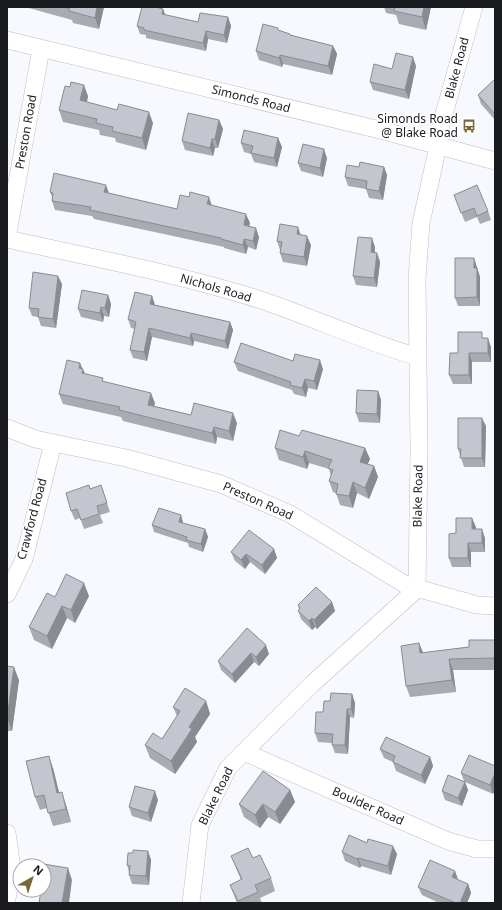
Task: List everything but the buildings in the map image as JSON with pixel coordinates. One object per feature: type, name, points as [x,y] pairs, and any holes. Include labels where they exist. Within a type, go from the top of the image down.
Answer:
[{"type":"street","name":"Blake Road","points":[[191,903],[200,825],[228,768],[312,684],[417,589],[417,279],[421,223],[438,146],[441,125],[474,7]]},
{"type":"street","name":"Simonds Road","points":[[7,40],[384,131],[495,161]]},
{"type":"street","name":"Preston Road","points":[[7,238],[41,49]]},
{"type":"street","name":"Nichols Road","points":[[7,238],[185,278],[263,301],[339,328],[380,346],[418,357]]},
{"type":"street","name":"Preston Road","points":[[7,428],[35,439],[126,458],[221,484],[290,514],[406,585],[478,605],[495,606]]},
{"type":"street","name":"Crawford Road","points":[[7,594],[24,559],[53,443]]},
{"type":"street","name":"Boulder Road","points":[[244,752],[448,841],[476,849],[495,849]]},
{"type":"street","points":[[7,833],[12,868],[7,899]]},
{"type":"place","name":"Simonds Road @ Blake Road","points":[[469,126]]}]
